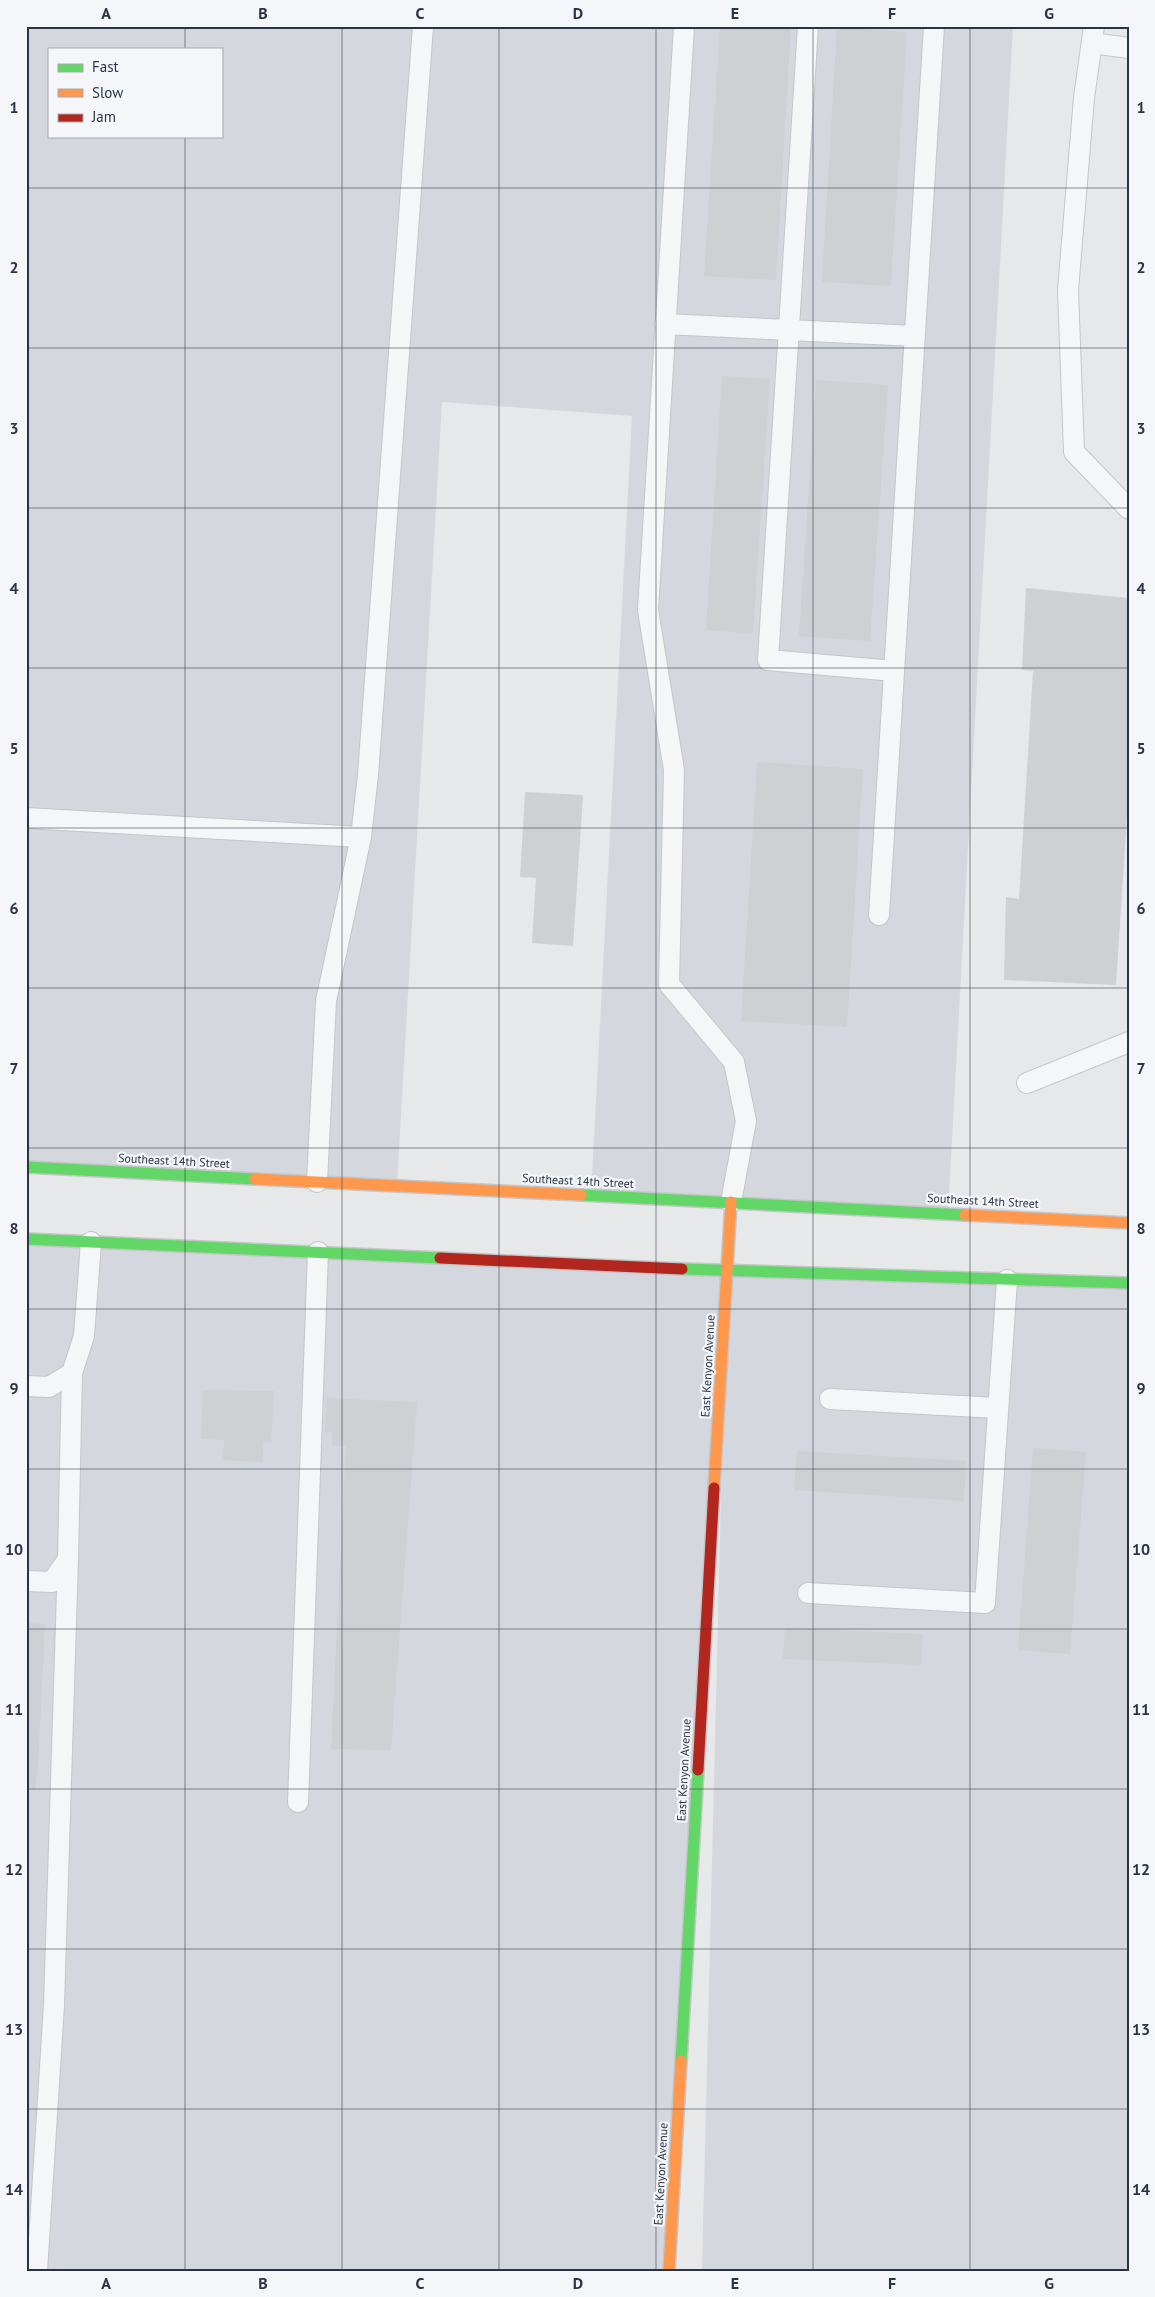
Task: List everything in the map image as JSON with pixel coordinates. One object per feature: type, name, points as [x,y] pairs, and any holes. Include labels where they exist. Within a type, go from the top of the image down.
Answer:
[{"type":"main road","name":"Southeast 14th Street","points":[[26,1167],[1129,1223]]},
{"type":"main road","name":"East Kenyon Avenue","points":[[669,2271],[731,1202]]},
{"type":"main road","points":[[26,1238],[727,1271],[1129,1283]]},
{"type":"lane","points":[[317,1182],[326,1001],[361,837],[368,775],[423,26]]},
{"type":"lane","points":[[684,26],[648,610],[674,770],[669,984],[734,1062],[746,1121],[731,1202]]},
{"type":"lane","points":[[808,26],[768,660],[894,671]]},
{"type":"lane","points":[[879,915],[934,26]]},
{"type":"lane","points":[[1129,48],[1093,35],[1084,98],[1068,290],[1074,452],[1129,509]]},
{"type":"lane","points":[[665,324],[915,336]]},
{"type":"lane","points":[[26,818],[361,837]]},
{"type":"lane","points":[[1027,1083],[1129,1042]]},
{"type":"lane","points":[[37,2271],[54,2005],[72,1373],[84,1336],[91,1242]]},
{"type":"lane","points":[[298,1802],[318,1252]]},
{"type":"lane","points":[[808,1593],[985,1603],[1007,1280]]},
{"type":"lane","points":[[26,1386],[49,1387],[72,1373]]},
{"type":"lane","points":[[830,1399],[998,1408]]},
{"type":"lane","points":[[26,1581],[52,1582],[68,1559]]},
{"type":"shaded area","points":[[26,26],[1013,26],[948,1213],[591,1196],[632,416],[442,402],[397,1185],[26,1167]]},
{"type":"shaded area","points":[[26,1238],[1129,1283],[1129,2271],[702,2271],[726,1294],[669,2271],[26,2271]]},
{"type":"building","points":[[720,26],[791,26],[776,280],[704,276]]},
{"type":"building","points":[[837,27],[907,32],[891,286],[822,282]]},
{"type":"building","points":[[722,376],[770,379],[753,634],[706,630]]},
{"type":"building","points":[[816,380],[888,385],[870,641],[799,636]]},
{"type":"building","points":[[1026,588],[1129,598],[1129,786],[1116,985],[1004,980],[1006,897],[1019,899],[1033,671],[1022,670]]},
{"type":"building","points":[[757,762],[863,769],[847,1027],[741,1021]]},
{"type":"building","points":[[525,792],[583,795],[573,946],[532,943],[536,878],[520,877]]},
{"type":"building","points":[[203,1390],[274,1391],[271,1442],[263,1442],[263,1462],[223,1460],[224,1440],[201,1439]]},
{"type":"building","points":[[327,1398],[417,1402],[391,1750],[331,1749],[346,1446],[332,1446],[333,1432],[325,1432]]},
{"type":"building","points":[[1033,1448],[1086,1452],[1070,1654],[1018,1650]]},
{"type":"building","points":[[797,1451],[966,1461],[964,1501],[794,1490]]},
{"type":"building","points":[[26,1623],[45,1624],[35,1790],[26,1789]]},
{"type":"building","points":[[785,1628],[923,1634],[921,1665],[783,1659]]},
{"type":"building","points":[[26,1926],[29,1926],[28,1962],[26,1962]]},
{"type":"traffic: fast","points":[[26,1167],[255,1179]]},
{"type":"traffic: fast","points":[[581,1195],[965,1215]]},
{"type":"traffic: fast","points":[[26,1239],[440,1258]]},
{"type":"traffic: fast","points":[[682,1269],[1129,1283]]},
{"type":"traffic: fast","points":[[681,2061],[698,1770]]},
{"type":"traffic: slow","points":[[255,1179],[581,1195]]},
{"type":"traffic: slow","points":[[714,1488],[731,1202]]},
{"type":"traffic: slow","points":[[965,1215],[1129,1223]]},
{"type":"traffic: slow","points":[[669,2271],[681,2061]]},
{"type":"traffic: jam","points":[[440,1258],[682,1269]]},
{"type":"traffic: jam","points":[[698,1770],[714,1488]]}]
